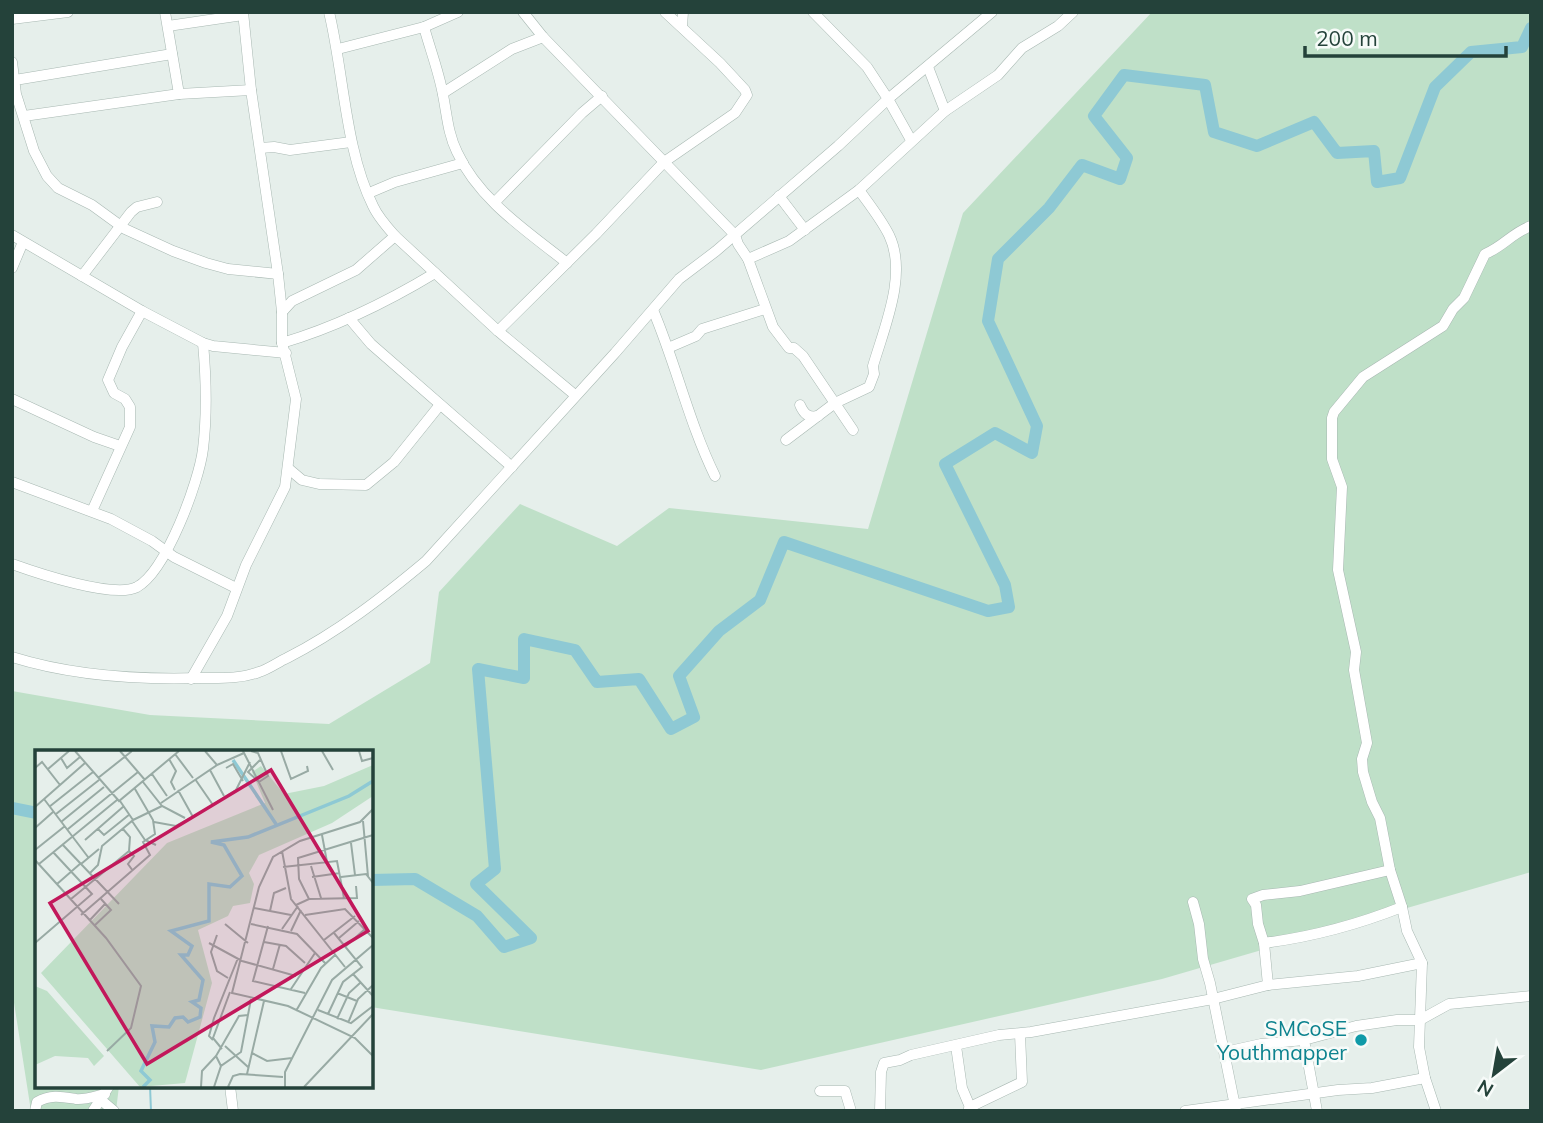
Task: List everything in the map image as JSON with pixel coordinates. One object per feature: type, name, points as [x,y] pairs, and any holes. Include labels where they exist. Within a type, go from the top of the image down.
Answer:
[{"type":"street","points":[[12,19],[68,12]]},
{"type":"street","points":[[165,12],[179,94]]},
{"type":"street","points":[[329,12],[338,49],[351,142],[372,204],[395,236],[498,331],[576,395]]},
{"type":"street","points":[[338,49],[424,27],[458,12]]},
{"type":"street","points":[[523,12],[543,37],[735,235],[748,259],[773,327],[789,348],[794,348],[803,356],[853,430]]},
{"type":"street","points":[[498,331],[664,162],[735,113],[747,95],[720,63],[665,12]]},
{"type":"street","points":[[682,27],[683,12]]},
{"type":"street","points":[[813,12],[867,67],[911,140]]},
{"type":"street","points":[[12,657],[74,672],[150,678],[232,677],[259,672],[305,649],[363,612],[426,561],[679,279],[706,260],[888,99],[992,12]]},
{"type":"street","points":[[748,259],[789,241],[859,190],[945,111],[998,75],[1022,48],[1058,26],[1073,12]]},
{"type":"street","points":[[168,26],[243,14],[278,274],[282,342],[296,399],[289,469],[277,505],[236,588],[227,616],[191,679]]},
{"type":"street","points":[[424,27],[443,93],[447,124],[463,163],[478,186],[567,263]]},
{"type":"street","points":[[443,93],[453,84],[512,49],[543,37]]},
{"type":"street","points":[[15,80],[172,54]]},
{"type":"street","points":[[12,62],[16,94],[34,151],[51,182],[92,205],[120,226],[149,241],[228,269],[278,274]]},
{"type":"street","points":[[928,67],[945,111]]},
{"type":"street","points":[[24,116],[179,94],[251,89]]},
{"type":"street","points":[[495,202],[602,96]]},
{"type":"street","points":[[260,148],[290,150],[351,142]]},
{"type":"street","points":[[369,193],[395,182],[463,163]]},
{"type":"street","points":[[786,440],[835,403],[869,387],[874,374],[873,366],[895,292],[895,261],[889,236],[859,190]]},
{"type":"street","points":[[779,197],[805,230]]},
{"type":"street","points":[[82,276],[137,207],[157,202]]},
{"type":"street","points":[[1436,1111],[1424,1078],[1419,1047],[1422,963],[1407,931],[1390,870],[1380,818],[1363,772],[1362,759],[1367,743],[1354,670],[1356,652],[1338,570],[1342,487],[1332,459],[1332,418],[1363,377],[1443,327],[1453,309],[1464,298],[1485,254],[1501,247],[1515,233],[1531,226]]},
{"type":"street","points":[[12,235],[142,311],[203,343],[286,354]]},
{"type":"street","points":[[282,312],[292,301],[356,270],[395,236]]},
{"type":"street","points":[[12,268],[23,242]]},
{"type":"street","points":[[282,342],[320,331],[402,293],[435,273]]},
{"type":"street","points":[[668,348],[696,336],[702,329],[765,309]]},
{"type":"street","points":[[653,310],[704,454],[715,476]]},
{"type":"street","points":[[92,511],[130,427],[130,407],[125,399],[114,393],[108,380],[142,311]]},
{"type":"street","points":[[349,317],[371,344],[512,467]]},
{"type":"street","points":[[12,564],[67,582],[121,589],[136,587],[151,575],[167,552],[184,512],[203,453],[206,423],[203,343]]},
{"type":"street","points":[[12,399],[94,437],[120,446]]},
{"type":"street","points":[[289,469],[302,480],[319,484],[366,485],[394,462],[439,405]]},
{"type":"street","points":[[800,405],[806,415],[819,415]]},
{"type":"street","points":[[12,482],[92,511],[142,535],[167,552],[236,588]]},
{"type":"street","points":[[1268,985],[1264,943],[1256,905],[1252,899],[1390,870]]},
{"type":"street","points":[[1193,902],[1235,1107]]},
{"type":"street","points":[[1264,943],[1290,940],[1380,916],[1402,907]]},
{"type":"street","points":[[880,1111],[881,1072],[884,1063],[999,1035],[1020,1034],[1213,999],[1268,985],[1359,976],[1422,963]]},
{"type":"street","points":[[1225,1052],[1269,1043],[1304,1040],[1356,1026],[1397,1020],[1420,1020],[1449,1004],[1531,996]]},
{"type":"street","points":[[956,1046],[962,1088],[969,1109],[1022,1082],[1020,1034]]},
{"type":"street","points":[[1304,1040],[1317,1111]]},
{"type":"street","points":[[1185,1111],[1235,1107],[1424,1078]]},
{"type":"street","points":[[42,1099],[45,1088]]},
{"type":"street","points":[[230,1088],[233,1111]]},
{"type":"street","points":[[820,1091],[845,1091],[851,1111]]},
{"type":"street","points":[[35,1111],[37,1102],[42,1099],[68,1096],[77,1099],[105,1094]]},
{"type":"street","points":[[93,1111],[105,1094]]},
{"type":"street","points":[[105,1094],[114,1111]]},
{"type":"green space","points":[[1152,12],[1531,12],[1531,872],[1162,979],[761,1070],[373,1007],[373,750],[35,750],[35,1088],[119,1088],[116,1111],[31,1111],[12,990],[12,691],[150,715],[329,724],[430,663],[439,592],[520,504],[617,546],[669,508],[868,529],[963,213]]},
{"type":"waterway","points":[[373,880],[415,879],[477,916],[504,947],[531,938],[476,884],[495,869],[478,669],[524,678],[524,639],[575,650],[597,682],[639,679],[671,729],[694,717],[679,676],[719,631],[760,600],[784,542],[988,611],[1009,607],[1005,585],[945,464],[995,433],[1032,453],[1037,426],[988,321],[998,259],[1049,208],[1082,165],[1120,179],[1127,158],[1094,116],[1124,75],[1205,85],[1214,132],[1257,146],[1314,122],[1337,153],[1374,151],[1377,182],[1400,178],[1435,87],[1471,52],[1522,47],[1531,28]]},
{"type":"waterway","points":[[12,808],[35,813]]},
{"type":"waterway","points":[[150,1088],[151,1111]]},
{"type":"place","name":"SMCoSE Youthmapper","points":[[1361,1040]]}]
